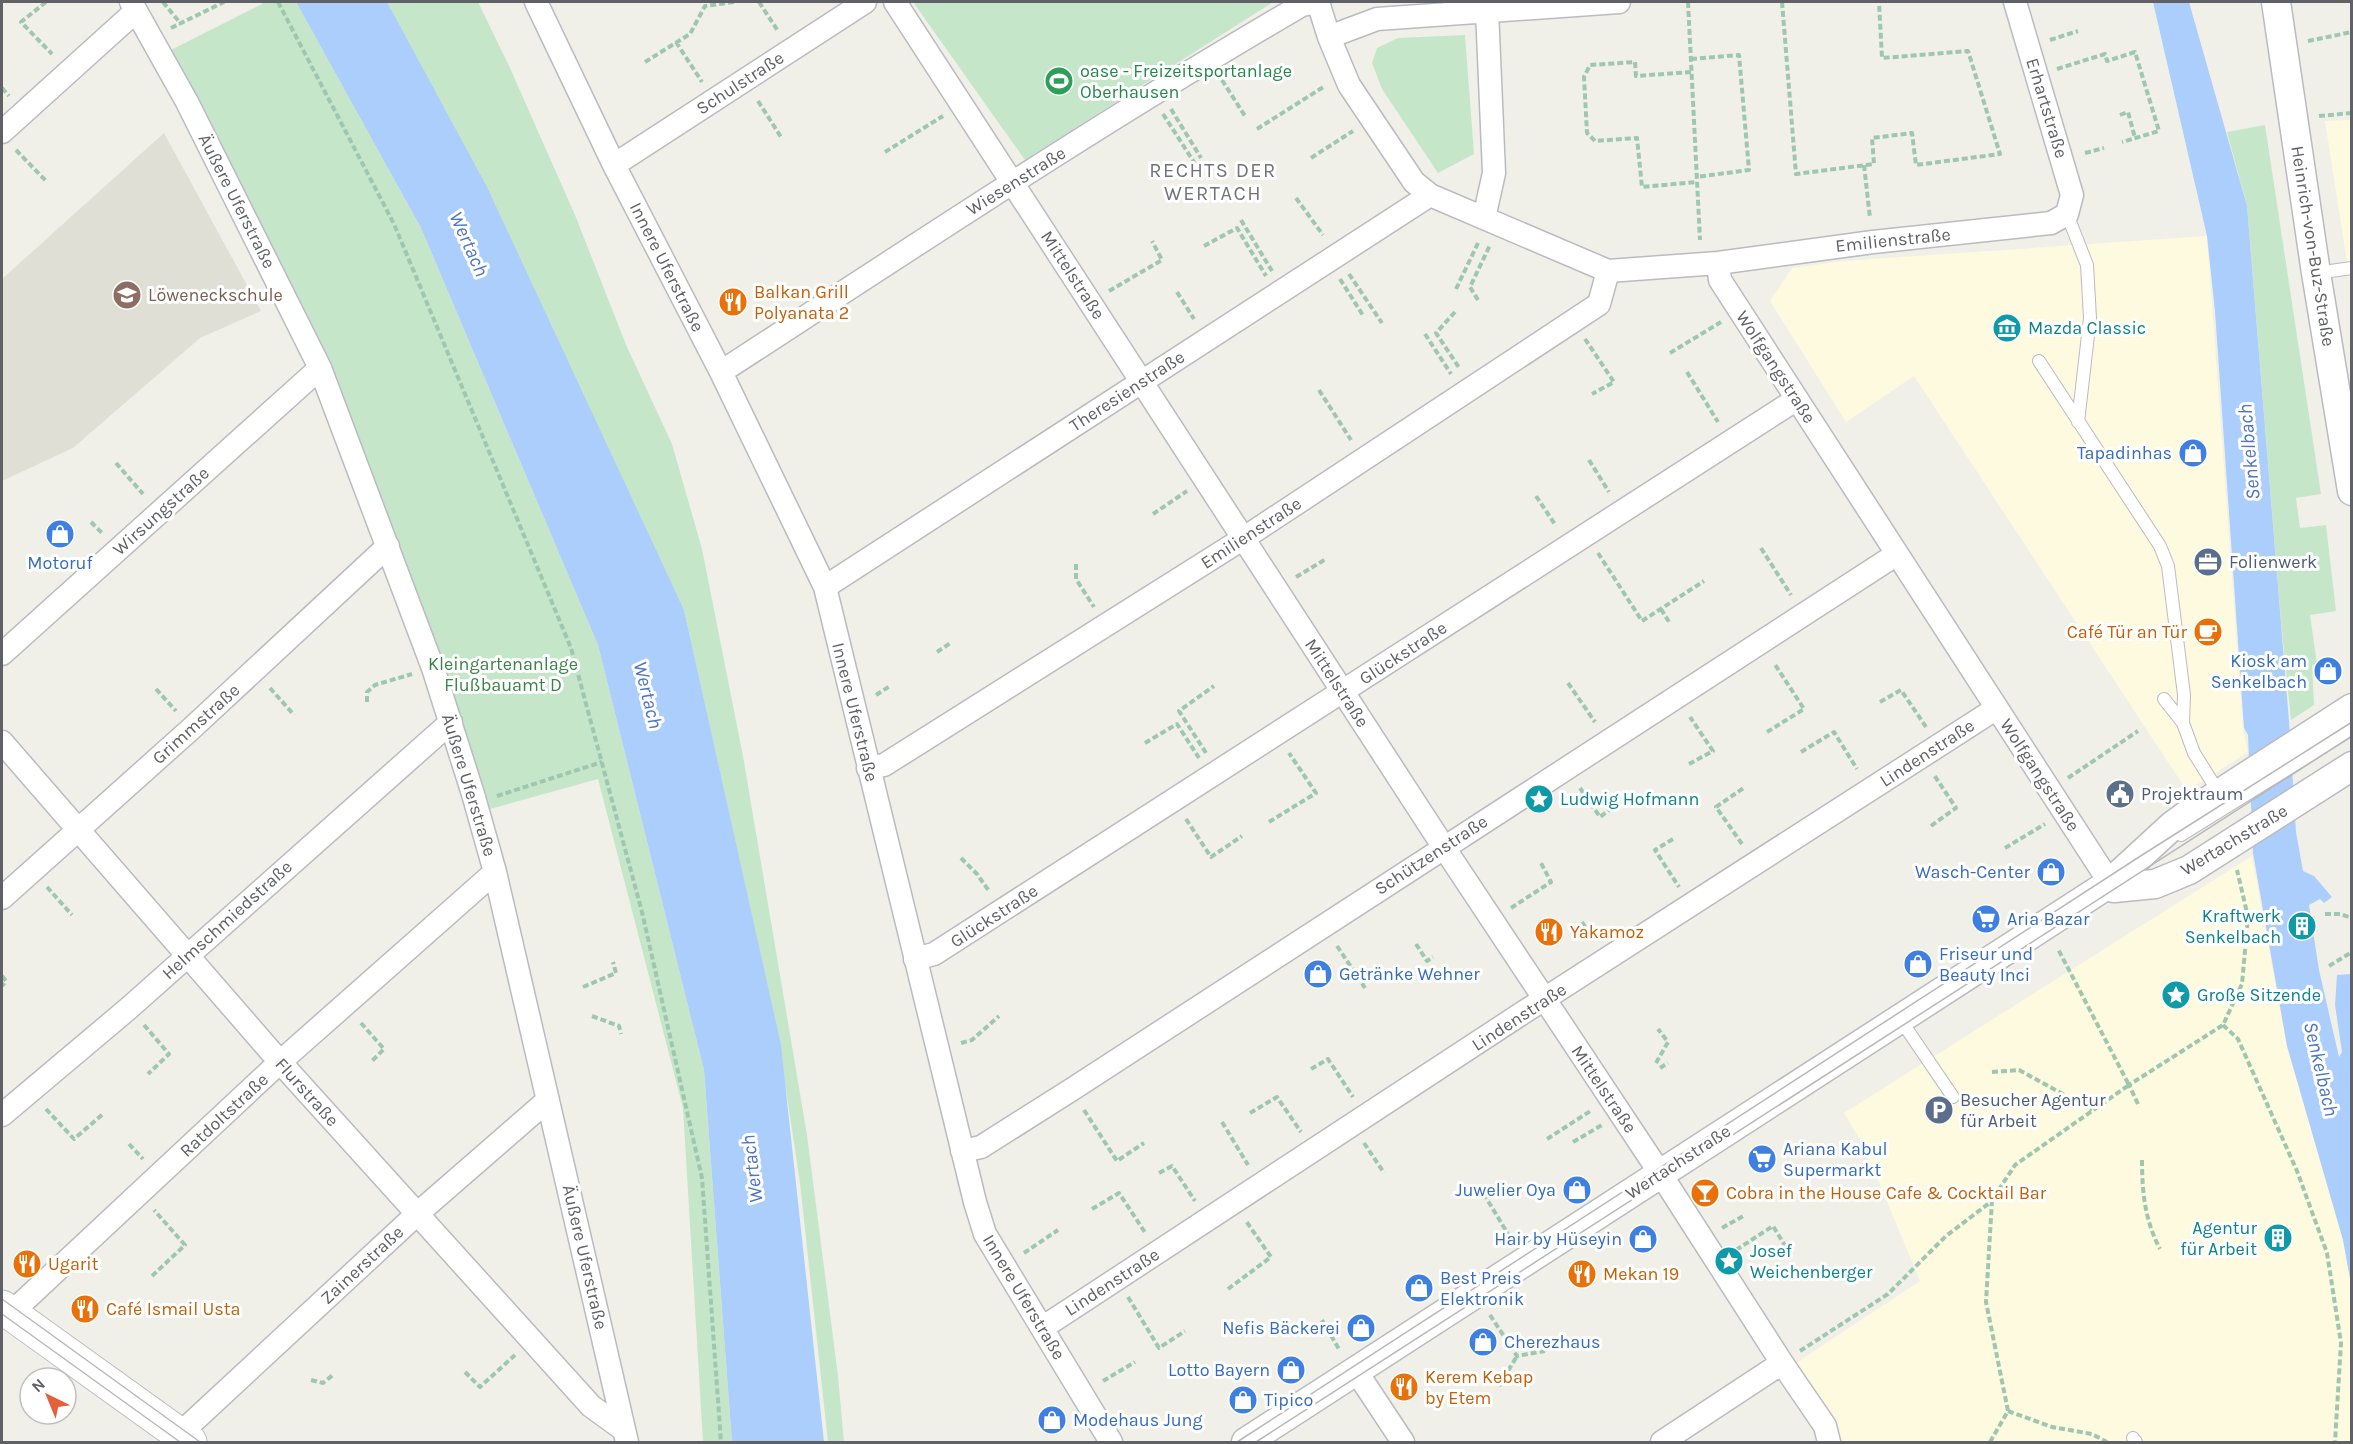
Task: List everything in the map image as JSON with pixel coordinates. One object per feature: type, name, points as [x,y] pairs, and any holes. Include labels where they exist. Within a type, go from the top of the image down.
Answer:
[{"type":"main road","points":[[6,1311],[180,1440]]},
{"type":"street","name":"Innere Uferstraße","points":[[536,2],[614,165],[721,372],[825,587],[937,1051],[985,1234],[1111,1443]]},
{"type":"street","name":"Schulstraße","points":[[614,165],[865,2]]},
{"type":"street","name":"Mittelstraße","points":[[895,2],[1443,846],[1825,1426],[1828,1443]]},
{"type":"street","points":[[1318,2],[1344,74],[1414,182],[1430,195],[1608,271],[1710,263]]},
{"type":"street","name":"Wiesenstraße","points":[[721,372],[1013,182],[1209,59],[1302,5],[1318,2]]},
{"type":"street","points":[[1329,37],[1377,19],[1619,2]]},
{"type":"street","name":"Erhartstraße","points":[[2015,2],[2072,195],[2067,214]]},
{"type":"street","name":"Heinrich-von-Buz-Straße","points":[[2276,2],[2316,273],[2352,490]]},
{"type":"street","points":[[5,137],[134,6]]},
{"type":"street","name":"Äußere Uferstraße","points":[[134,6],[187,102],[320,368],[433,668],[476,802],[495,872],[626,1436]]},
{"type":"street","points":[[1487,10],[1494,173],[1491,221]]},
{"type":"street","name":"Theresienstraße","points":[[825,587],[1430,195]]},
{"type":"street","name":"Emilienstraße","points":[[1710,263],[1873,242],[2051,223],[2067,214]]},
{"type":"street","name":"Wolfgangstraße","points":[[1710,263],[2110,883]]},
{"type":"street","name":"Emilienstraße","points":[[868,768],[884,765],[1106,626],[1599,304],[1608,271]]},
{"type":"street","name":"Wirsungstraße","points":[[2,654],[320,368]]},
{"type":"street","name":"Glückstraße","points":[[915,959],[934,954],[1002,911],[1797,399]]},
{"type":"street","name":"Grimmstraße","points":[[2,898],[387,546]]},
{"type":"street","name":"Schützenstraße","points":[[962,1151],[981,1147],[1071,1090],[1443,846],[1897,554]]},
{"type":"street","name":"Lindenstraße","points":[[1042,1328],[1545,999],[1997,708]]},
{"type":"street","name":"Wertachstraße","points":[[1246,1443],[2110,883],[2172,826],[2219,793],[2250,782],[2292,755],[2352,708]]},
{"type":"street","name":"Helmschmiedstraße","points":[[2,1115],[129,1008],[451,722]]},
{"type":"street","name":"Flurstraße","points":[[2,742],[280,1062],[591,1406],[626,1436]]},
{"type":"street","name":"Wertachstraße","points":[[2110,883],[2114,888],[2156,884],[2189,870],[2352,766]]},
{"type":"street","name":"Ratdoltstraße","points":[[6,1311],[139,1194],[280,1062],[495,872]]},
{"type":"street","name":"Zainerstraße","points":[[180,1440],[417,1214],[548,1100]]},
{"type":"street","points":[[1666,1442],[1782,1363]]},
{"type":"street","points":[[1356,1371],[1403,1443]]},
{"type":"lane","points":[[2067,214],[2086,265],[2090,318],[2078,422]]},
{"type":"lane","points":[[2316,273],[2352,268]]},
{"type":"lane","points":[[2039,361],[2160,546],[2168,566],[2184,695],[2184,723],[2194,753],[2219,793]]},
{"type":"lane","points":[[2164,699],[2184,723]]},
{"type":"lane","points":[[2292,755],[2352,729]]},
{"type":"lane","points":[[2110,883],[2250,782]]},
{"type":"lane","points":[[1900,1018],[1953,1097]]},
{"type":"path","points":[[46,2],[21,22],[69,72]]},
{"type":"path","points":[[164,2],[181,24]]},
{"type":"path","points":[[151,38],[224,2]]},
{"type":"path","points":[[278,2],[394,224],[571,648],[642,912],[702,1178],[721,1443]]},
{"type":"path","points":[[645,62],[690,34],[705,6],[734,2]]},
{"type":"path","points":[[759,2],[790,50]]},
{"type":"path","points":[[1688,2],[1696,180],[1710,263]]},
{"type":"path","points":[[1782,2],[1796,174],[1874,164],[1872,138],[1912,133],[1916,165],[2000,154],[1968,51],[1882,58],[1879,2]]},
{"type":"path","points":[[2283,45],[2352,32]]},
{"type":"path","points":[[676,42],[713,100]]},
{"type":"path","points":[[2036,75],[2105,54],[2107,61],[2135,52],[2159,131],[2122,142]]},
{"type":"path","points":[[1691,59],[1739,55],[1749,170],[1642,187],[1637,138],[1595,141],[1587,133],[1584,77],[1590,65],[1635,62],[1636,76],[1692,72]]},
{"type":"path","points":[[1209,59],[1245,116]]},
{"type":"path","points":[[1257,129],[1344,74]]},
{"type":"path","points":[[744,80],[781,137]]},
{"type":"path","points":[[1155,93],[1201,158]]},
{"type":"path","points":[[1155,93],[1201,173]]},
{"type":"path","points":[[885,152],[962,104]]},
{"type":"path","points":[[2120,115],[2128,112],[2135,138]]},
{"type":"path","points":[[1311,158],[1372,118]]},
{"type":"path","points":[[5,137],[47,182]]},
{"type":"path","points":[[1864,165],[1873,242]]},
{"type":"path","points":[[1296,198],[1333,258],[1364,317]]},
{"type":"path","points":[[1241,220],[1280,292]]},
{"type":"path","points":[[1456,289],[1491,221]]},
{"type":"path","points":[[1478,300],[1470,287],[1491,221]]},
{"type":"path","points":[[1204,246],[1237,228],[1280,292]]},
{"type":"path","points":[[1090,301],[1162,260],[1152,241]]},
{"type":"path","points":[[1333,258],[1382,323]]},
{"type":"path","points":[[1177,292],[1207,340]]},
{"type":"path","points":[[1670,353],[1739,310]]},
{"type":"path","points":[[1455,312],[1436,333],[1468,390]]},
{"type":"path","points":[[1573,321],[1614,381],[1592,394]]},
{"type":"path","points":[[1425,334],[1468,390]]},
{"type":"path","points":[[1686,372],[1731,442]]},
{"type":"path","points":[[1318,390],[1364,459]]},
{"type":"path","points":[[1588,460],[1622,512]]},
{"type":"path","points":[[116,463],[159,513]]},
{"type":"path","points":[[1153,514],[1205,479]]},
{"type":"path","points":[[1536,496],[1578,541],[1642,621],[1704,581]]},
{"type":"path","points":[[1761,548],[1803,615]]},
{"type":"path","points":[[1277,590],[1326,559]]},
{"type":"path","points":[[1076,564],[1076,579],[1106,626]]},
{"type":"path","points":[[1661,609],[1670,622]]},
{"type":"path","points":[[938,652],[952,642]]},
{"type":"path","points":[[1761,642],[1804,710],[1767,732]]},
{"type":"path","points":[[367,702],[367,692],[375,685],[433,668]]},
{"type":"path","points":[[254,670],[294,715]]},
{"type":"path","points":[[1568,683],[1607,741]]},
{"type":"path","points":[[1214,686],[1179,711],[1214,775]]},
{"type":"path","points":[[1880,702],[1901,690],[1956,808],[1931,826]]},
{"type":"path","points":[[1677,696],[1713,751],[1689,764]]},
{"type":"path","points":[[1145,743],[1177,724],[1214,775]]},
{"type":"path","points":[[2050,790],[2138,731]]},
{"type":"path","points":[[1801,752],[1834,732],[1869,790]]},
{"type":"path","points":[[1269,822],[1316,793],[1277,734]]},
{"type":"path","points":[[476,802],[602,762]]},
{"type":"path","points":[[1566,767],[1599,817],[1617,805]]},
{"type":"path","points":[[1745,787],[1716,807],[1756,863]]},
{"type":"path","points":[[1174,801],[1211,857],[1242,836]]},
{"type":"path","points":[[2005,848],[2064,811]]},
{"type":"path","points":[[1673,838],[1655,850],[1691,905]]},
{"type":"path","points":[[961,858],[977,874],[1002,911]]},
{"type":"path","points":[[1782,1363],[1888,1294],[1946,1236],[1992,1200],[2015,1165],[2129,1085],[2223,1025],[2242,984],[2248,917],[2235,861]]},
{"type":"path","points":[[1492,920],[1551,882],[1541,863]]},
{"type":"path","points":[[33,871],[72,915]]},
{"type":"path","points":[[2325,914],[2340,914],[2352,918]]},
{"type":"path","points":[[1324,925],[1365,988]]},
{"type":"path","points":[[2045,926],[2138,1104]]},
{"type":"path","points":[[1416,944],[1427,962],[1433,957]]},
{"type":"path","points":[[2329,966],[2352,952]]},
{"type":"path","points":[[584,987],[616,973],[613,962]]},
{"type":"path","points":[[2,976],[6,981],[2,986]]},
{"type":"path","points":[[345,1004],[384,1049],[372,1061]]},
{"type":"path","points":[[129,1008],[169,1054],[148,1074]]},
{"type":"path","points":[[592,1016],[619,1026],[621,1034]]},
{"type":"path","points":[[937,1051],[972,1040],[999,1016]]},
{"type":"path","points":[[2223,1025],[2238,1039],[2297,1171],[2327,1253],[2341,1343],[2335,1443]]},
{"type":"path","points":[[1656,1063],[1668,1042],[1658,1029]]},
{"type":"path","points":[[1311,1069],[1328,1059],[1384,1173]]},
{"type":"path","points":[[1659,1068],[1668,1063]]},
{"type":"path","points":[[1992,1072],[2019,1070],[2092,1110]]},
{"type":"path","points":[[1071,1090],[1117,1161],[1144,1143]]},
{"type":"path","points":[[30,1091],[74,1139],[103,1114]]},
{"type":"path","points":[[1250,1113],[1277,1097],[1313,1150]]},
{"type":"path","points":[[1547,1139],[1615,1105]]},
{"type":"path","points":[[1573,1142],[1615,1105]]},
{"type":"path","points":[[1222,1122],[1260,1185]]},
{"type":"path","points":[[2142,1160],[2142,1196],[2153,1236],[2160,1249]]},
{"type":"path","points":[[1159,1173],[1172,1166],[1208,1219]]},
{"type":"path","points":[[1479,1186],[1525,1261]]},
{"type":"path","points":[[1092,1209],[1119,1193],[1158,1252]]},
{"type":"path","points":[[139,1194],[184,1245],[152,1276]]},
{"type":"path","points":[[1990,1443],[2008,1412],[1986,1302],[1992,1200]]},
{"type":"path","points":[[1228,1289],[1271,1257],[1234,1203]]},
{"type":"path","points":[[1717,1262],[1773,1226],[1792,1257]]},
{"type":"path","points":[[1005,1267],[1058,1230]]},
{"type":"path","points":[[1116,1279],[1159,1348],[1185,1331]]},
{"type":"path","points":[[1476,1293],[1517,1356]]},
{"type":"path","points":[[1322,1320],[1340,1351],[1356,1371]]},
{"type":"path","points":[[465,1372],[480,1387],[532,1341]]},
{"type":"path","points":[[1499,1386],[1517,1356],[1545,1351]]},
{"type":"path","points":[[1081,1394],[1135,1362]]},
{"type":"path","points":[[311,1380],[323,1383],[334,1374]]},
{"type":"path","points":[[2008,1412],[2052,1427],[2092,1434],[2107,1443]]},
{"type":"shaded area","points":[[2351,120],[2351,288],[2325,121]]},
{"type":"shaded area","name":"Löweneckschule","points":[[164,133],[261,311],[200,338],[73,448],[2,481],[2,279]]},
{"type":"shaded area","points":[[2207,236],[2243,729],[2248,752],[2187,791],[1914,376],[1846,422],[1770,301],[1792,268],[1843,261]]},
{"type":"shaded area","points":[[2252,856],[2287,1046],[2343,1240],[2351,1282],[2350,1442],[1829,1442],[1796,1363],[1920,1281],[1865,1148],[1844,1113]]},
{"type":"green space","name":"Kleingartenanlage Flußbauamt D","points":[[262,2],[296,2],[421,228],[598,645],[704,1070],[732,1442],[703,1442],[683,1108],[598,779],[479,812],[320,368],[161,55]]},
{"type":"green space","points":[[387,2],[478,2],[575,215],[627,347],[672,444],[702,549],[743,756],[807,1135],[838,1376],[844,1442],[828,1442],[800,1183],[777,1030],[684,610]]},
{"type":"green space","name":"oase - Freizeitsportanlage Oberhausen","points":[[913,2],[1273,2],[1025,160]]},
{"type":"green space","points":[[1465,35],[1474,154],[1438,173],[1382,89],[1372,63],[1377,48],[1398,38]]},
{"type":"green space","points":[[2265,125],[2321,494],[2296,498],[2300,528],[2326,525],[2336,611],[2310,615],[2317,664],[2312,665],[2314,705],[2291,720],[2247,206],[2227,132]]},
{"type":"water","name":"Wertach","points":[[296,2],[387,2],[487,187],[684,610],[781,1045],[824,1442],[732,1442],[704,1070],[598,645],[421,228]]},
{"type":"water","name":"Senkelbach","points":[[2153,2],[2189,2],[2247,206],[2296,832],[2303,871],[2314,876],[2332,897],[2324,903],[2320,899],[2309,905],[2319,970],[2339,1057],[2342,1052],[2335,1005],[2337,975],[2351,974],[2351,1284],[2343,1240],[2287,1046],[2253,853],[2248,735],[2244,728],[2215,311],[2207,236]]},
{"type":"tram line","points":[[1237,1442],[2139,857],[2352,722]]},
{"type":"tram line","points":[[1256,1442],[2352,736]]},
{"type":"tram line","points":[[2,1299],[200,1442]]},
{"type":"tram line","points":[[2,1314],[180,1442]]},
{"type":"place","name":"oase - Freizeitsportanlage Oberhausen","points":[[1059,81]]},
{"type":"place","name":"Löweneckschule","points":[[127,295]]},
{"type":"place","name":"Balkan Grill Polyanata 2","points":[[733,302]]},
{"type":"place","name":"Mazda Classic","points":[[2007,328]]},
{"type":"place","name":"Tapadinhas","points":[[2193,453]]},
{"type":"place","name":"Motoruf","points":[[60,534]]},
{"type":"place","name":"Folienwerk","points":[[2208,562]]},
{"type":"place","name":"Café Tür an Tür","points":[[2208,632]]},
{"type":"place","name":"Kiosk am Senkelbach","points":[[2328,671]]},
{"type":"place","name":"Projektraum","points":[[2120,794]]},
{"type":"place","name":"Ludwig Hofmann","points":[[1539,799]]},
{"type":"place","name":"Wasch-Center","points":[[2051,872]]},
{"type":"place","name":"Aria Bazar","points":[[1986,919]]},
{"type":"place","name":"Kraftwerk Senkelbach","points":[[2302,926]]},
{"type":"place","name":"Yakamoz","points":[[1549,932]]},
{"type":"place","name":"Friseur und Beauty Inci","points":[[1918,964]]},
{"type":"place","name":"Getränke Wehner","points":[[1318,974]]},
{"type":"place","name":"Große Sitzende","points":[[2176,995]]},
{"type":"place","name":"Besucher Agentur für Arbeit","points":[[1939,1110]]},
{"type":"place","name":"Ariana Kabul Supermarkt","points":[[1762,1159]]},
{"type":"place","name":"Juwelier Oya","points":[[1577,1190]]},
{"type":"place","name":"Cobra in the House Cafe & Cocktail Bar","points":[[1705,1193]]},
{"type":"place","name":"Agentur für Arbeit","points":[[2278,1238]]},
{"type":"place","name":"Hair by Hüseyin","points":[[1643,1239]]},
{"type":"place","name":"Josef Weichenberger","points":[[1729,1261]]},
{"type":"place","name":"Ugarit","points":[[27,1264]]},
{"type":"place","name":"Mekan 19","points":[[1582,1274]]},
{"type":"place","name":"Best Preis Elektronik","points":[[1419,1288]]},
{"type":"place","name":"Café Ismail Usta","points":[[85,1309]]},
{"type":"place","name":"Nefis Bäckerei","points":[[1361,1328]]},
{"type":"place","name":"Cherezhaus","points":[[1483,1342]]},
{"type":"place","name":"Lotto Bayern","points":[[1291,1370]]},
{"type":"place","name":"Kerem Kebap by Etem","points":[[1404,1387]]},
{"type":"place","name":"Tipico","points":[[1243,1400]]},
{"type":"place","name":"Modehaus Jung","points":[[1052,1420]]},
{"type":"district","name":"RECHTS DER WERTACH","points":[[1213,182]]}]
